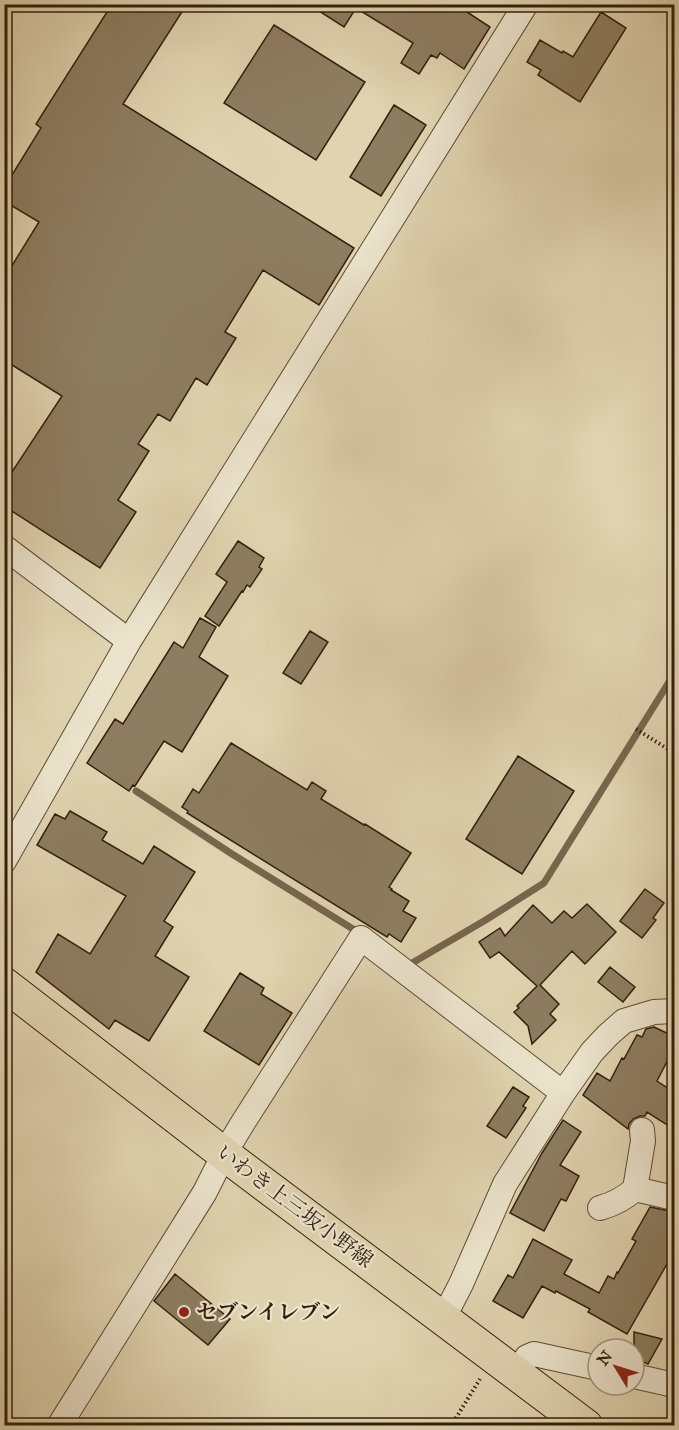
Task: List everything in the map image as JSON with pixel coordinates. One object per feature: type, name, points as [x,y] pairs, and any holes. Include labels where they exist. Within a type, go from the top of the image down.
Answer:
[{"type":"main road","name":"いわき上三坂小野線","points":[[4,984],[224,1154],[586,1425]]},
{"type":"street","points":[[4,861],[129,641],[526,4]]},
{"type":"street","points":[[4,547],[129,641]]},
{"type":"street","points":[[59,1425],[205,1192],[224,1154],[361,938],[563,1093]]},
{"type":"street","points":[[444,1317],[505,1184],[592,1052],[624,1021],[654,1012],[675,1011]]},
{"type":"street","points":[[600,1208],[619,1201],[635,1189],[642,1150],[642,1130]]},
{"type":"street","points":[[635,1189],[675,1198]]},
{"type":"street","points":[[527,1357],[534,1354],[586,1365]]},
{"type":"street","points":[[646,1379],[675,1385]]},
{"type":"path","points":[[636,729],[675,753]]},
{"type":"path","points":[[451,1425],[494,1355]]},
{"type":"building","points":[[112,4],[187,4],[123,104],[354,248],[319,305],[263,270],[225,332],[236,338],[207,385],[196,378],[170,421],[158,414],[138,444],[149,451],[118,500],[136,512],[100,568],[4,506],[4,484],[62,396],[4,360],[4,280],[39,222],[4,201],[4,188],[41,128],[36,124]]},
{"type":"building","points":[[308,4],[472,4],[467,12],[490,27],[464,69],[440,53],[437,58],[431,55],[419,74],[401,63],[413,43],[356,8],[344,27]]},
{"type":"building","points":[[601,12],[626,28],[580,102],[538,75],[541,70],[527,62],[540,40],[573,57]]},
{"type":"building","points":[[274,25],[365,82],[316,160],[224,103]]},
{"type":"building","points":[[394,105],[426,125],[381,196],[350,177]]},
{"type":"building","points":[[238,541],[264,558],[259,567],[262,569],[250,587],[247,585],[242,591],[219,626],[205,616],[227,582],[216,574]]},
{"type":"building","points":[[200,618],[216,627],[199,657],[228,676],[182,752],[164,741],[135,786],[133,785],[129,791],[87,763],[115,719],[123,724],[174,642],[183,648]]},
{"type":"building","points":[[310,631],[328,642],[301,684],[283,673]]},
{"type":"building","points":[[231,743],[307,790],[312,782],[326,791],[321,799],[411,853],[389,887],[409,901],[403,911],[416,918],[401,942],[389,934],[387,937],[187,813],[188,811],[182,807],[193,789],[199,793]]},
{"type":"building","points":[[518,756],[574,791],[522,874],[466,839]]},
{"type":"building","points":[[70,811],[107,832],[102,840],[143,864],[154,846],[195,872],[164,921],[173,927],[155,956],[189,977],[149,1041],[115,1020],[109,1029],[36,972],[58,934],[90,954],[126,896],[37,845],[55,814],[65,819]]},
{"type":"building","points":[[645,889],[664,903],[653,918],[656,920],[642,938],[620,921]]},
{"type":"building","points":[[587,904],[616,932],[585,964],[572,951],[540,985],[559,1004],[550,1014],[556,1020],[532,1044],[528,1026],[514,1012],[537,986],[499,952],[490,958],[479,942],[500,928],[505,936],[533,905],[552,923],[564,911],[572,918]]},
{"type":"building","points":[[610,967],[635,987],[623,1002],[598,982]]},
{"type":"building","points":[[240,973],[264,988],[261,994],[292,1013],[259,1065],[204,1031]]},
{"type":"building","points":[[654,1027],[675,1037],[675,1046],[657,1081],[675,1093],[675,1130],[647,1112],[645,1116],[633,1119],[628,1129],[583,1095],[597,1073],[610,1081],[637,1035],[642,1037],[646,1029]]},
{"type":"building","points":[[513,1087],[529,1097],[523,1106],[526,1108],[506,1138],[487,1126]]},
{"type":"building","points":[[563,1120],[581,1132],[560,1165],[579,1176],[566,1201],[561,1199],[544,1231],[510,1213],[542,1153]]},
{"type":"building","points":[[650,1207],[675,1212],[668,1226],[675,1230],[675,1250],[627,1334],[588,1312],[590,1309],[542,1286],[523,1318],[493,1301],[508,1275],[513,1278],[533,1239],[572,1260],[564,1274],[599,1293],[608,1276],[614,1279],[618,1273],[636,1241],[632,1239]]},
{"type":"building","points":[[175,1274],[230,1319],[208,1345],[154,1301]]},
{"type":"building","points":[[634,1332],[662,1339],[648,1364],[646,1363],[646,1337],[634,1337]]},
{"type":"waterway","points":[[407,966],[544,883],[674,674]]},
{"type":"waterway","points":[[136,791],[361,934]]},
{"type":"place","name":"セブンイレブン","points":[[184,1312]]}]
